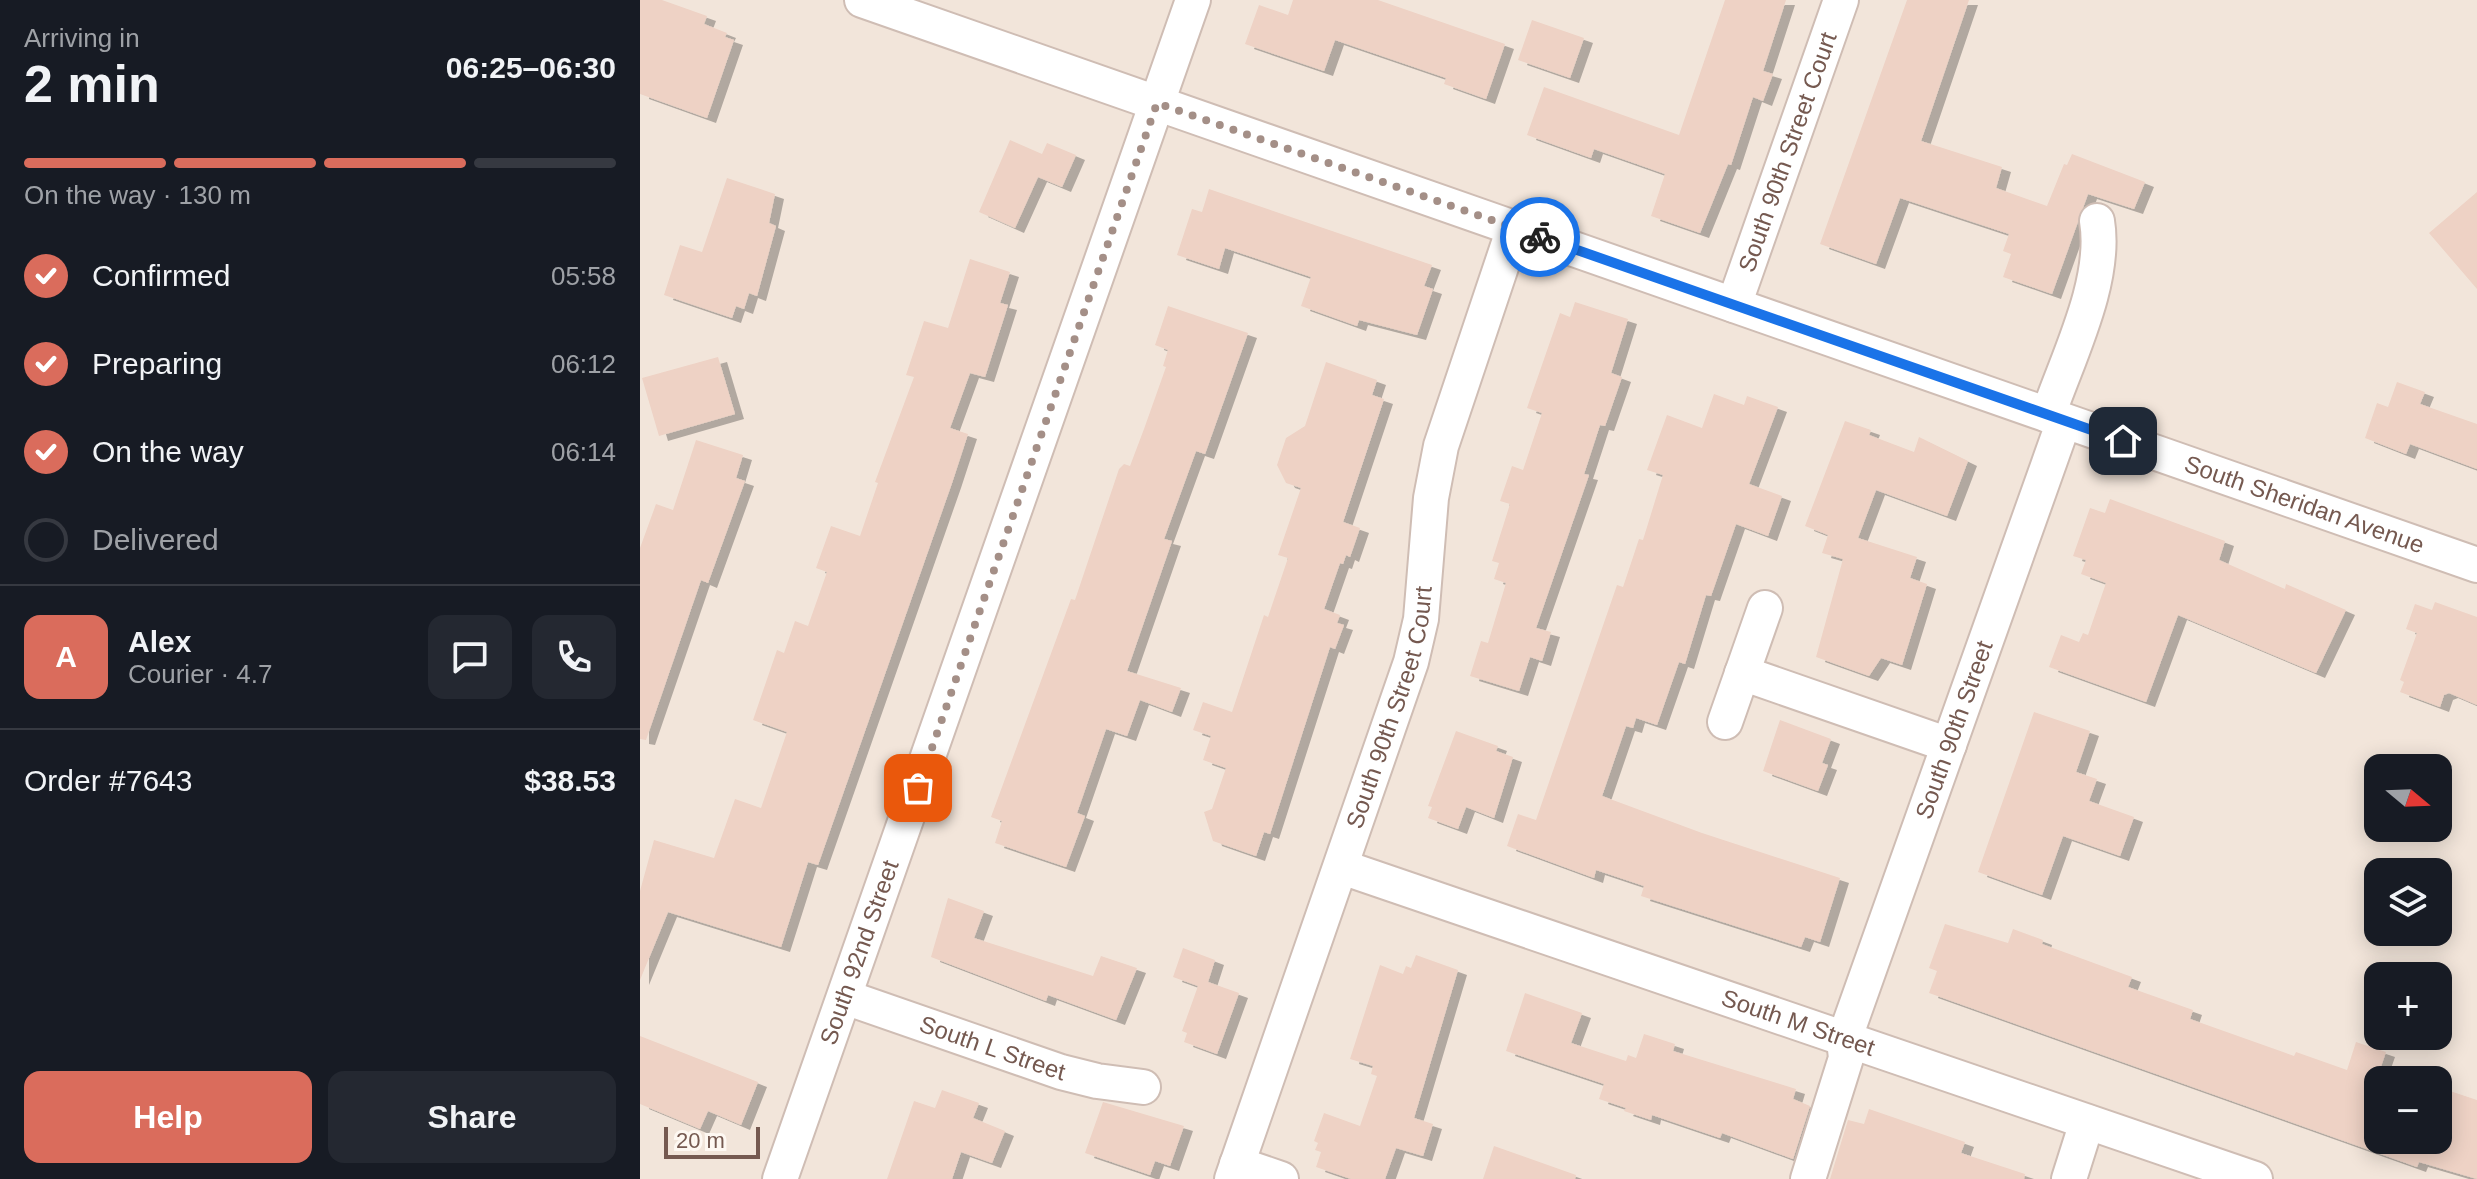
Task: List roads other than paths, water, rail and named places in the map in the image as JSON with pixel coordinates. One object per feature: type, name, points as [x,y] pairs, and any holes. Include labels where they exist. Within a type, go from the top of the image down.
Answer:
[{"type":"street","name":"South Sheridan Avenue","points":[[862,0],[2477,565]]},
{"type":"street","name":"South 92nd Street","points":[[780,1179],[1193,0]]},
{"type":"street","name":"South 90th Street Court","points":[[1734,305],[1841,0]]},
{"type":"street","name":"South 90th Street","points":[[1808,1179],[1846,1058],[1844,1040],[1949,745],[2056,418],[2095,279],[2100,254],[2097,221]]},
{"type":"street","name":"South 90th Street Court","points":[[1234,1172],[1411,662],[1421,619],[1431,498],[1441,446],[1514,228]]},
{"type":"street","points":[[1725,722],[1765,608]]},
{"type":"street","points":[[1742,673],[1949,745]]},
{"type":"street","name":"South M Street","points":[[1342,867],[2255,1179]]},
{"type":"street","name":"South L Street","points":[[845,997],[1061,1072],[1127,1087],[1143,1087]]},
{"type":"street","points":[[2069,1179],[2087,1122]]},
{"type":"street","points":[[1234,1172],[1281,1179]]}]
